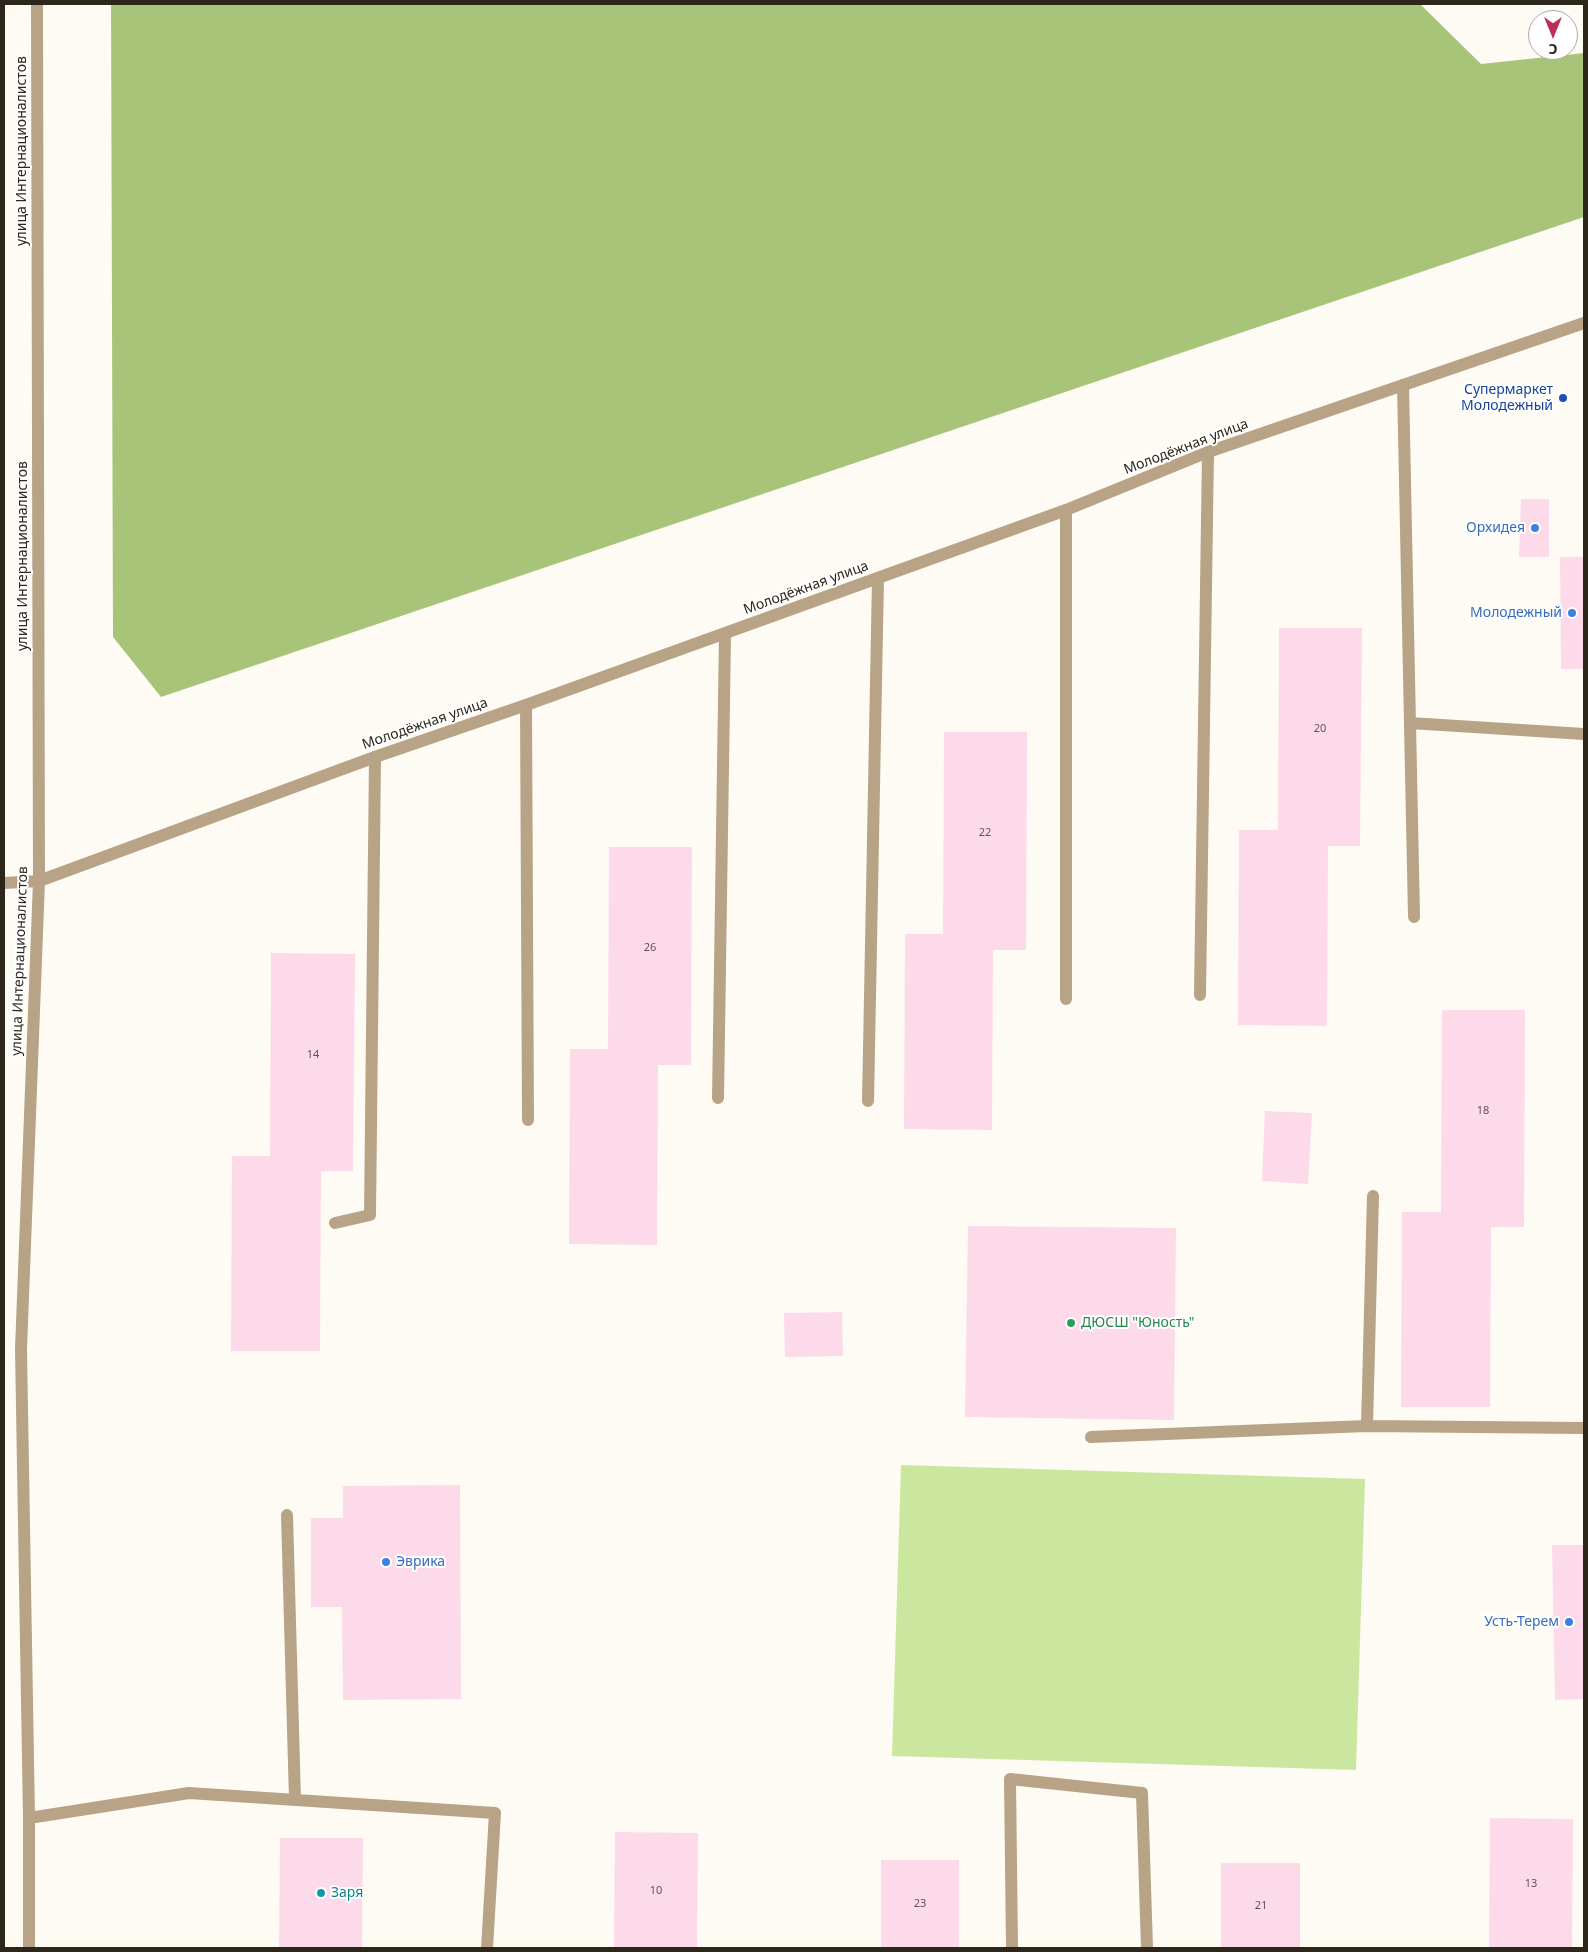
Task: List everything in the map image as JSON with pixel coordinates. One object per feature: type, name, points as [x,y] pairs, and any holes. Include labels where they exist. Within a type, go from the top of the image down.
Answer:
[{"type":"street","name":"улица Интернационалистов","points":[[29,1948],[29,1818],[21,1349],[39,881],[37,4]]},
{"type":"street","name":"Молодёжная улица","points":[[4,883],[39,881],[375,757],[725,634],[1066,510],[1208,452],[1584,323]]},
{"type":"street","points":[[1404,386],[1414,918]]},
{"type":"street","points":[[1200,996],[1208,452]]},
{"type":"street","points":[[1066,510],[1066,999]]},
{"type":"street","points":[[868,1101],[878,578]]},
{"type":"street","points":[[718,1098],[725,634]]},
{"type":"street","points":[[526,705],[528,1120]]},
{"type":"street","points":[[1410,723],[1584,734]]},
{"type":"street","points":[[335,1223],[370,1215],[375,757]]},
{"type":"street","points":[[1367,1426],[1373,1196]]},
{"type":"street","points":[[1091,1436],[1367,1426],[1584,1428]]},
{"type":"street","points":[[287,1515],[295,1800]]},
{"type":"street","points":[[1012,1948],[1010,1779],[1142,1794],[1147,1948]]},
{"type":"street","points":[[29,1818],[189,1794],[495,1813],[487,1948]]},
{"type":"green space","points":[[111,4],[1420,4],[1481,64],[1528,59],[1578,60],[1578,54],[1584,53],[1584,217],[161,697],[113,637]]},
{"type":"green space","points":[[901,1465],[1365,1479],[1356,1770],[892,1756]]},
{"type":"building","name":"Орхидея","points":[[1521,499],[1549,499],[1549,557],[1519,557]]},
{"type":"building","name":"Молодежный","points":[[1560,557],[1584,557],[1584,669],[1561,669]]},
{"type":"building","points":[[1279,628],[1362,628],[1360,846],[1328,846],[1327,1026],[1238,1025],[1239,830],[1278,830]]},
{"type":"building","points":[[944,732],[1027,732],[1026,950],[993,950],[992,1130],[904,1129],[905,934],[943,934]]},
{"type":"building","points":[[609,847],[692,847],[691,1065],[658,1065],[657,1245],[569,1244],[570,1049],[608,1049]]},
{"type":"building","points":[[271,953],[355,954],[353,1171],[321,1171],[320,1351],[231,1351],[232,1156],[270,1156]]},
{"type":"building","points":[[1442,1010],[1525,1010],[1524,1227],[1491,1227],[1490,1407],[1401,1407],[1402,1212],[1441,1212]]},
{"type":"building","points":[[1265,1111],[1312,1113],[1308,1184],[1262,1181]]},
{"type":"building","name":"ДЮСШ \"Юность\"","points":[[968,1226],[1176,1228],[1174,1420],[965,1417]]},
{"type":"building","points":[[842,1312],[843,1356],[785,1357],[784,1313]]},
{"type":"building","name":"Эврика","points":[[460,1485],[461,1699],[343,1700],[342,1607],[311,1607],[311,1518],[343,1518],[343,1486]]},
{"type":"building","name":"Усть-Терем","points":[[1552,1545],[1584,1545],[1584,1699],[1555,1700]]},
{"type":"building","points":[[1490,1818],[1573,1819],[1572,1948],[1489,1948]]},
{"type":"building","points":[[615,1832],[698,1833],[697,1948],[614,1948]]},
{"type":"building","name":"Заря","points":[[280,1838],[363,1838],[362,1948],[279,1948]]},
{"type":"building","points":[[881,1860],[959,1860],[959,1948],[881,1948]]},
{"type":"building","points":[[1221,1863],[1300,1863],[1300,1948],[1221,1948]]},
{"type":"place","name":"Супермаркет Молодежный","points":[[1563,398]]},
{"type":"place","name":"Орхидея","points":[[1535,528]]},
{"type":"place","name":"Молодежный","points":[[1572,613]]},
{"type":"place","name":"ДЮСШ \"Юность\"","points":[[1071,1323]]},
{"type":"place","name":"Эврика","points":[[386,1562]]},
{"type":"place","name":"Усть-Терем","points":[[1569,1622]]},
{"type":"place","name":"Заря","points":[[321,1893]]}]
